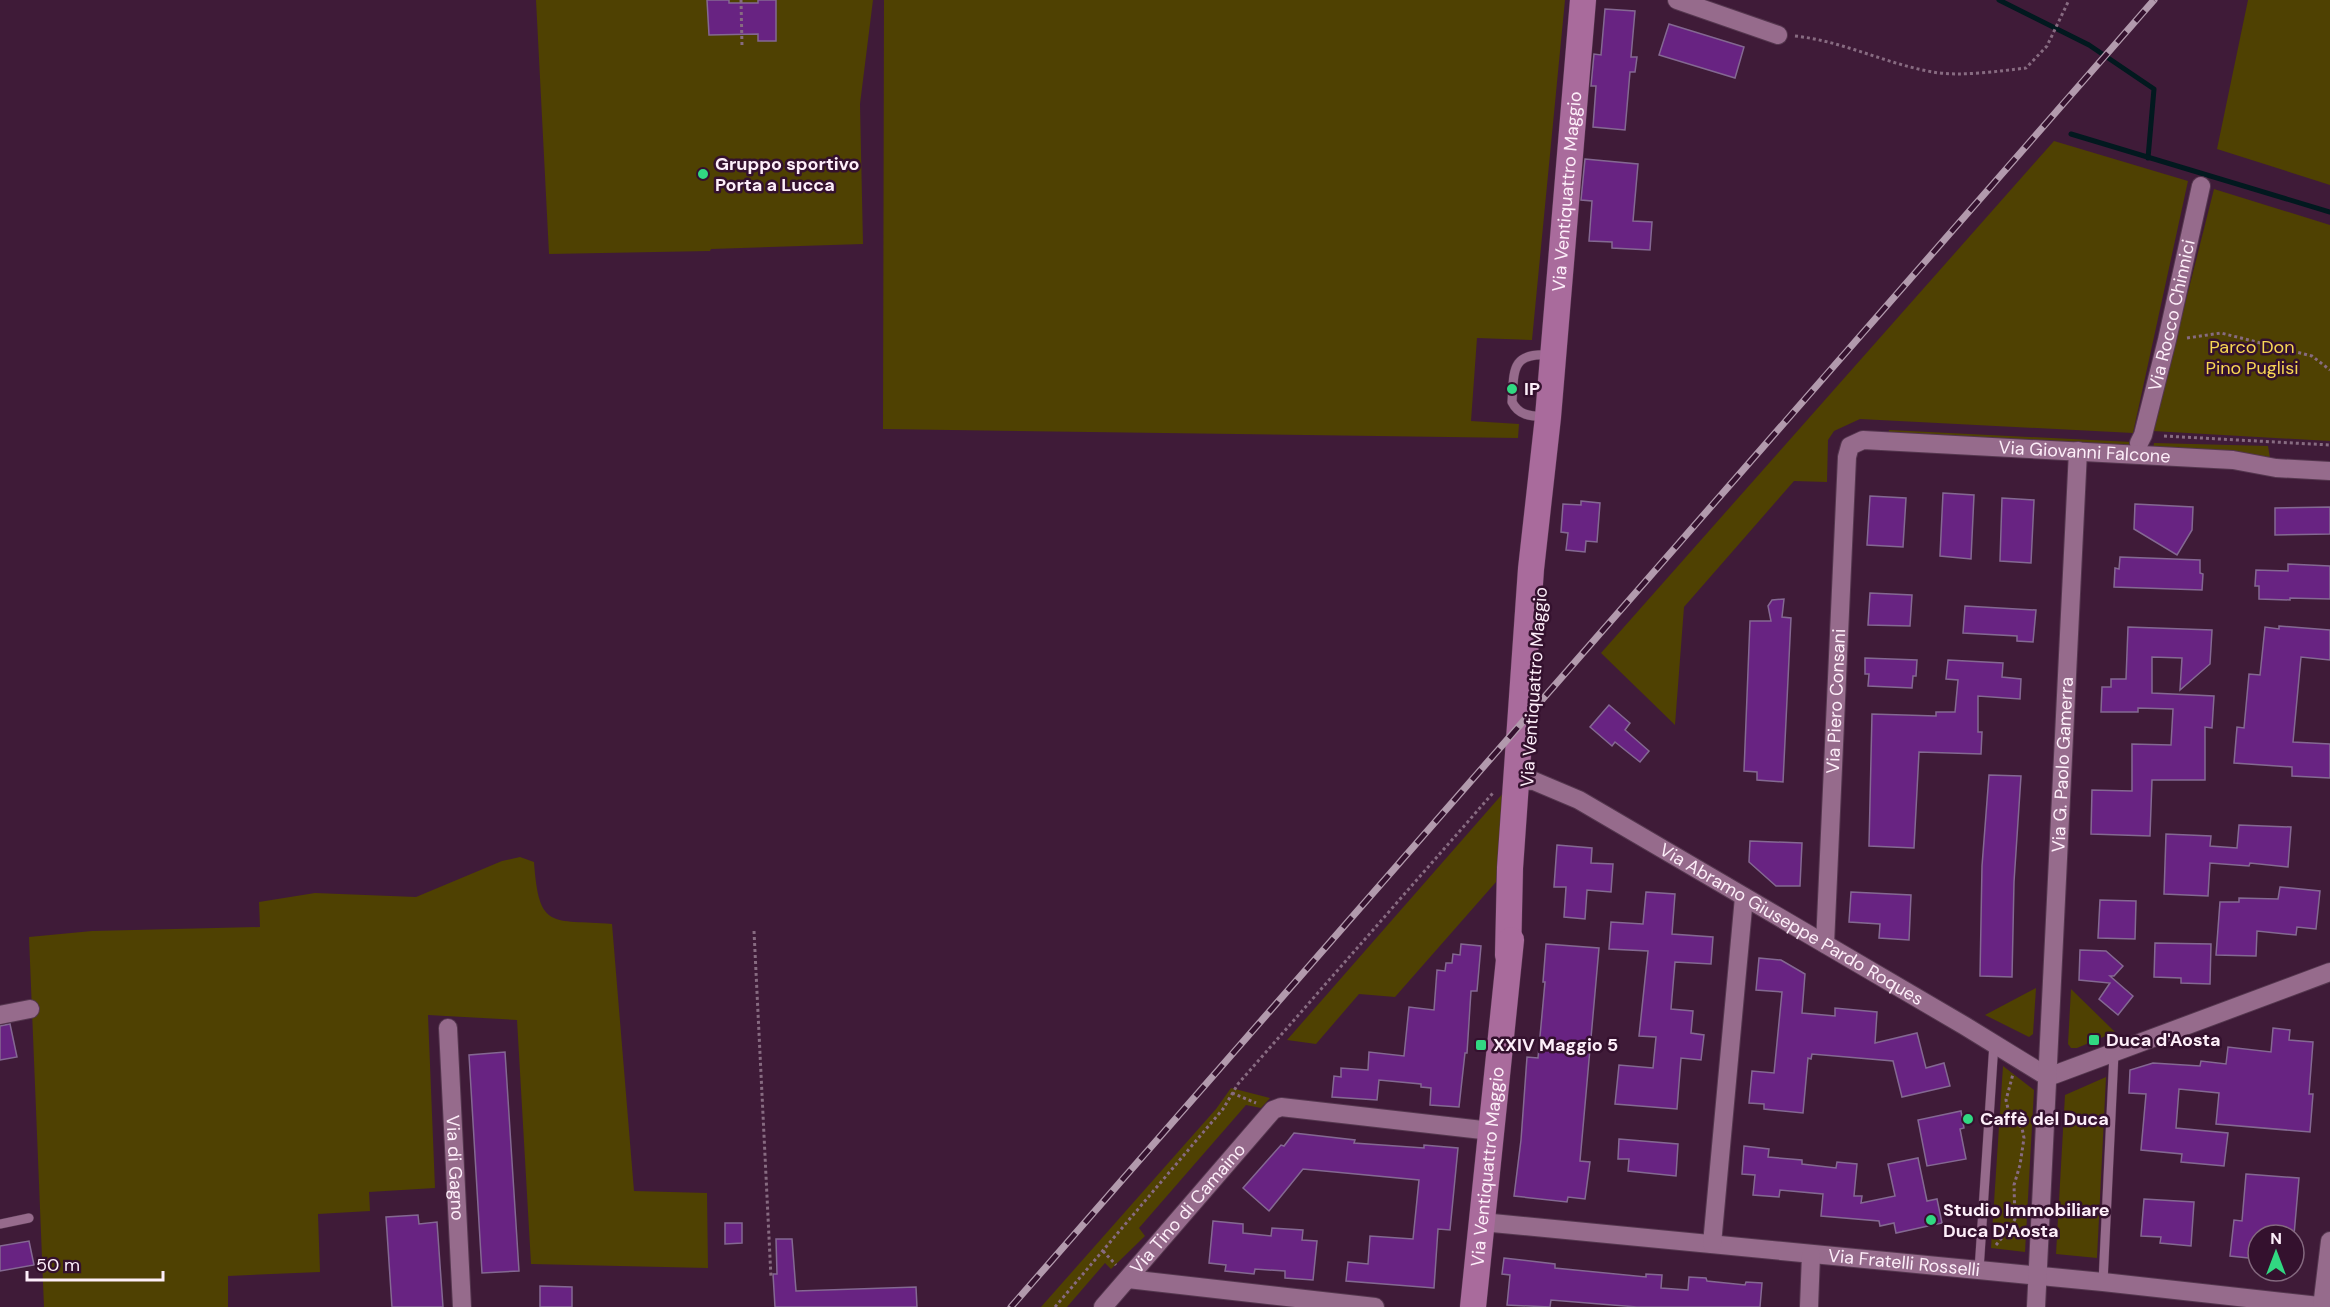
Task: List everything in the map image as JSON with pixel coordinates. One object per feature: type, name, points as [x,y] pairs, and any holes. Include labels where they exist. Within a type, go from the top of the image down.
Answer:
[{"type":"street","name":"Via Ventiquattro Maggio","points":[[1473,1307],[1508,955],[1521,870],[1513,784],[1531,568],[1548,417],[1583,0]]},
{"type":"street","points":[[1677,0],[1778,34]]},
{"type":"street","name":"Via Rocco Chinnici","points":[[2139,443],[2167,340],[2201,186]]},
{"type":"street","name":"Via Giovanni Falcone","points":[[1847,457],[1851,447],[1863,440],[2233,459],[2276,468],[2330,471]]},
{"type":"street","name":"Via G. Paolo Gamerra","points":[[2036,1307],[2078,451]]},
{"type":"street","name":"Via Piero Consani","points":[[1825,944],[1847,457]]},
{"type":"street","name":"Via Abramo Giuseppe Pardo Roques","points":[[1513,784],[1550,787],[1579,800],[1994,1043],[2048,1077]]},
{"type":"street","points":[[1712,1244],[1744,897]]},
{"type":"street","points":[[2048,1077],[2330,972]]},
{"type":"street","points":[[0,1015],[30,1009]]},
{"type":"street","name":"Via di Gagno","points":[[448,1028],[462,1307]]},
{"type":"street","points":[[1273,1110],[1281,1107],[1491,1131]]},
{"type":"street","name":"Via Tino di Camaino","points":[[1103,1307],[1273,1110]]},
{"type":"street","name":"Via Fratelli Rosselli","points":[[1482,1222],[2103,1282],[2328,1307]]},
{"type":"street","points":[[2322,1307],[2330,1241]]},
{"type":"street","points":[[1809,1307],[1811,1255]]},
{"type":"street","points":[[1128,1279],[1375,1307]]},
{"type":"lane","points":[[1548,417],[1523,414],[1514,406],[1512,402],[1514,370],[1520,360],[1531,354],[1552,355]]},
{"type":"lane","points":[[1986,1271],[1994,1043]]},
{"type":"lane","points":[[2103,1282],[2114,1053]]},
{"type":"lane","points":[[0,1224],[29,1218]]},
{"type":"path","points":[[741,0],[742,46]]},
{"type":"path","points":[[1778,34],[1831,42],[1934,73],[2026,69],[2047,46],[2069,0]]},
{"type":"path","points":[[2167,340],[2221,333],[2296,349],[2312,356],[2330,370]]},
{"type":"path","points":[[1054,1307],[1223,1109],[1238,1084],[1513,784]]},
{"type":"path","points":[[754,931],[771,1278]]},
{"type":"path","points":[[1986,1271],[1997,1241],[2010,1228],[2016,1211],[2014,1185],[2024,1138],[2022,1128],[2009,1113],[2006,1100],[2011,1078],[2019,1059]]},
{"type":"path","points":[[1232,1093],[1273,1110]]},
{"type":"green space","name":"Gruppo sportivo Porta a Lucca","points":[[536,0],[873,0],[860,104],[863,244],[711,249],[710,251],[549,254]]},
{"type":"green space","points":[[884,0],[1565,0],[1532,340],[1477,338],[1471,421],[1519,424],[1518,438],[883,429]]},
{"type":"green space","points":[[2248,0],[2330,0],[2330,185],[2217,149]]},
{"type":"green space","points":[[2054,141],[2188,181],[2133,433],[1860,419],[1834,431],[1828,440],[1827,482],[1794,481],[1684,607],[1675,725],[1601,653]]},
{"type":"green space","name":"Parco Don Pino Puglisi","points":[[2214,189],[2330,225],[2330,441],[2153,431]]},
{"type":"green space","points":[[1889,430],[2132,442],[2131,447],[1888,435]]},
{"type":"green space","points":[[2154,443],[2268,446],[2270,458],[2231,452],[2153,449]]},
{"type":"green space","points":[[1505,791],[1496,882],[1395,997],[1359,994],[1316,1044],[1287,1040]]},
{"type":"green space","points":[[520,857],[534,862],[540,900],[545,911],[552,917],[575,922],[612,924],[634,1191],[707,1193],[708,1268],[531,1264],[517,1020],[428,1015],[435,1188],[369,1192],[370,1211],[318,1214],[320,1272],[228,1276],[228,1307],[44,1307],[29,937],[92,931],[260,927],[259,902],[315,893],[416,897],[502,861]]},
{"type":"green space","points":[[2036,988],[2033,1034],[2029,1037],[1985,1015]]},
{"type":"green space","points":[[2071,989],[2115,1032],[2077,1048],[2071,1048],[2068,1044]]},
{"type":"green space","points":[[2003,1066],[2034,1090],[2025,1252],[1991,1248]]},
{"type":"green space","points":[[2106,1077],[2097,1258],[2056,1254],[2065,1095]]},
{"type":"green space","points":[[1231,1088],[1270,1098],[1261,1108],[1246,1105],[1139,1228],[1145,1236],[1111,1269],[1105,1263],[1067,1307],[1041,1307],[1216,1109]]},
{"type":"building","points":[[707,0],[758,3],[758,0],[776,0],[776,41],[758,41],[758,34],[709,35]]},
{"type":"building","points":[[1605,9],[1635,11],[1631,57],[1637,57],[1635,72],[1630,72],[1625,130],[1593,127],[1596,86],[1591,86],[1594,54],[1601,55]]},
{"type":"building","points":[[1669,24],[1744,47],[1735,78],[1659,55]]},
{"type":"building","points":[[1585,159],[1638,164],[1633,221],[1652,222],[1650,250],[1612,248],[1612,242],[1589,241],[1592,201],[1581,200]]},
{"type":"building","points":[[1943,493],[1974,495],[1971,559],[1940,556]]},
{"type":"building","points":[[1870,496],[1906,498],[1903,547],[1867,545]]},
{"type":"building","points":[[2002,498],[2034,500],[2031,563],[2000,561]]},
{"type":"building","points":[[1581,501],[1600,503],[1597,542],[1586,541],[1585,552],[1566,550],[1568,533],[1561,532],[1563,504],[1581,505]]},
{"type":"building","points":[[2135,504],[2193,507],[2192,530],[2177,555],[2134,529]]},
{"type":"building","points":[[2330,507],[2330,534],[2275,535],[2275,508]]},
{"type":"building","points":[[2120,557],[2200,560],[2200,573],[2203,574],[2202,590],[2114,587],[2115,568],[2119,569]]},
{"type":"building","points":[[2288,564],[2330,566],[2330,599],[2259,599],[2259,586],[2255,586],[2256,570],[2288,571]]},
{"type":"building","points":[[1870,593],[1912,595],[1910,626],[1868,625]]},
{"type":"building","points":[[1784,599],[1782,617],[1791,618],[1783,782],[1757,780],[1757,772],[1744,771],[1750,621],[1771,621],[1768,606],[1772,600]]},
{"type":"building","points":[[1965,606],[2036,610],[2033,642],[2017,641],[2017,636],[1963,633]]},
{"type":"building","points":[[2279,626],[2330,630],[2330,660],[2301,657],[2293,742],[2330,744],[2330,778],[2292,776],[2292,767],[2234,763],[2237,727],[2244,728],[2249,674],[2260,675],[2265,627],[2279,629]]},
{"type":"building","points":[[2128,627],[2212,630],[2210,664],[2180,690],[2182,658],[2152,657],[2152,693],[2214,696],[2212,728],[2205,727],[2205,780],[2152,780],[2150,836],[2091,834],[2092,790],[2132,791],[2132,744],[2171,745],[2173,709],[2138,708],[2138,712],[2101,712],[2102,687],[2111,687],[2111,679],[2126,679]]},
{"type":"building","points":[[1865,658],[1917,660],[1916,676],[1913,676],[1912,688],[1868,686],[1869,674],[1865,674]]},
{"type":"building","points":[[1948,660],[2003,663],[2002,677],[2021,679],[2020,699],[1978,696],[1978,732],[1982,732],[1981,754],[1919,752],[1914,848],[1869,846],[1872,714],[1936,716],[1936,712],[1955,712],[1958,680],[1946,679]]},
{"type":"building","points":[[1609,705],[1630,723],[1625,730],[1649,751],[1640,762],[1615,742],[1612,746],[1590,727]]},
{"type":"building","points":[[1989,775],[2021,776],[2014,882],[2012,977],[1980,976],[1982,866]]},
{"type":"building","points":[[2239,825],[2291,827],[2288,867],[2250,863],[2249,866],[2210,863],[2208,896],[2164,894],[2166,834],[2211,836],[2210,846],[2237,848]]},
{"type":"building","points":[[1750,841],[1802,843],[1800,886],[1776,886],[1749,862]]},
{"type":"building","points":[[1557,845],[1592,848],[1591,863],[1613,864],[1611,892],[1587,890],[1585,919],[1564,917],[1566,887],[1554,887]]},
{"type":"building","points":[[2280,887],[2320,891],[2316,929],[2297,927],[2296,935],[2257,931],[2256,956],[2216,955],[2220,902],[2239,902],[2239,898],[2278,899]]},
{"type":"building","points":[[1646,892],[1675,894],[1672,934],[1713,937],[1711,964],[1675,962],[1671,1009],[1693,1011],[1691,1033],[1704,1035],[1701,1060],[1681,1058],[1677,1109],[1615,1104],[1619,1065],[1653,1068],[1656,1037],[1639,1036],[1648,951],[1609,949],[1611,922],[1643,924]]},
{"type":"building","points":[[1851,892],[1911,895],[1909,940],[1879,938],[1880,924],[1849,922]]},
{"type":"building","points":[[2100,900],[2136,901],[2135,939],[2098,938]]},
{"type":"building","points":[[2155,943],[2211,944],[2210,984],[2181,983],[2181,978],[2154,977]]},
{"type":"building","points":[[1461,944],[1481,946],[1477,991],[1471,991],[1467,1053],[1465,1053],[1459,1107],[1430,1105],[1431,1088],[1421,1087],[1421,1084],[1379,1080],[1377,1100],[1332,1097],[1334,1076],[1341,1077],[1341,1068],[1368,1070],[1369,1052],[1404,1056],[1409,1007],[1434,1010],[1437,970],[1445,971],[1446,963],[1452,963],[1453,954],[1460,955]]},
{"type":"building","points":[[1546,944],[1599,948],[1580,1161],[1590,1162],[1585,1199],[1568,1197],[1567,1202],[1514,1196],[1527,1057],[1538,1058]]},
{"type":"building","points":[[2080,950],[2106,951],[2123,966],[2114,976],[2110,976],[2133,996],[2118,1015],[2099,999],[2110,983],[2079,980]]},
{"type":"building","points":[[1759,958],[1781,960],[1805,974],[1802,1013],[1835,1016],[1835,1008],[1877,1012],[1875,1043],[1917,1033],[1926,1068],[1944,1063],[1950,1086],[1902,1097],[1893,1061],[1812,1054],[1811,1059],[1808,1058],[1803,1113],[1764,1109],[1764,1104],[1749,1103],[1752,1071],[1774,1073],[1782,992],[1756,990]]},
{"type":"building","points":[[10,1024],[17,1057],[0,1060],[0,1026]]},
{"type":"building","points":[[2273,1028],[2290,1030],[2289,1040],[2313,1042],[2309,1094],[2313,1094],[2310,1132],[2216,1124],[2219,1093],[2179,1089],[2176,1128],[2228,1133],[2224,1166],[2181,1162],[2182,1154],[2141,1150],[2146,1094],[2129,1093],[2130,1070],[2153,1063],[2200,1066],[2201,1061],[2226,1064],[2228,1047],[2271,1052]]},
{"type":"building","points":[[505,1052],[519,1271],[482,1273],[469,1055]]},
{"type":"building","points":[[1961,1111],[1964,1128],[1960,1129],[1966,1159],[1927,1166],[1918,1120]]},
{"type":"building","points":[[1294,1133],[1355,1140],[1354,1143],[1458,1148],[1450,1230],[1438,1229],[1434,1288],[1346,1281],[1348,1262],[1368,1264],[1370,1236],[1413,1239],[1419,1180],[1303,1169],[1269,1211],[1243,1188]]},
{"type":"building","points":[[1619,1139],[1678,1144],[1676,1176],[1628,1171],[1629,1159],[1618,1159]]},
{"type":"building","points":[[1744,1146],[1769,1149],[1768,1157],[1802,1160],[1802,1164],[1836,1168],[1837,1162],[1857,1164],[1854,1196],[1862,1196],[1861,1203],[1895,1196],[1888,1164],[1918,1158],[1927,1201],[1937,1199],[1942,1223],[1896,1233],[1894,1223],[1880,1226],[1879,1221],[1821,1216],[1823,1194],[1780,1190],[1779,1197],[1753,1195],[1755,1175],[1742,1174]]},
{"type":"building","points":[[2246,1174],[2299,1178],[2295,1223],[2246,1223],[2246,1258],[2230,1256],[2234,1220],[2242,1221]]},
{"type":"building","points":[[2144,1199],[2194,1202],[2191,1246],[2160,1243],[2161,1237],[2141,1236]]},
{"type":"building","points":[[418,1215],[419,1224],[437,1222],[443,1307],[392,1307],[386,1217]]},
{"type":"building","points":[[1213,1221],[1243,1224],[1243,1233],[1271,1236],[1272,1228],[1303,1230],[1302,1240],[1317,1241],[1313,1280],[1285,1278],[1285,1271],[1255,1269],[1254,1274],[1225,1271],[1226,1265],[1209,1263]]},
{"type":"building","points":[[725,1223],[742,1223],[742,1243],[725,1244]]},
{"type":"building","points":[[776,1239],[792,1239],[796,1291],[916,1287],[917,1307],[775,1307],[773,1274],[777,1274]]},
{"type":"building","points":[[29,1241],[34,1265],[0,1271],[0,1246]]},
{"type":"building","points":[[1504,1258],[1555,1264],[1555,1268],[1646,1277],[1646,1274],[1662,1275],[1661,1288],[1688,1290],[1689,1277],[1745,1285],[1746,1282],[1762,1283],[1760,1307],[1637,1307],[1551,1300],[1550,1307],[1507,1305],[1510,1275],[1502,1274]]},
{"type":"building","points":[[540,1286],[572,1287],[572,1307],[540,1307]]},
{"type":"waterway","points":[[1999,0],[2089,45],[2154,89],[2148,158]]},
{"type":"waterway","points":[[2071,134],[2330,212]]},
{"type":"railway","points":[[1011,1307],[2154,0]]},
{"type":"place","name":"Gruppo sportivo Porta a Lucca","points":[[703,174]]},
{"type":"place","name":"IP","points":[[1512,389]]},
{"type":"place","name":"Duca d'Aosta","points":[[2094,1040]]},
{"type":"place","name":"XXIV Maggio 5","points":[[1481,1045]]},
{"type":"place","name":"Caffè del Duca","points":[[1968,1119]]},
{"type":"place","name":"Studio Immobiliare Duca D'Aosta","points":[[1931,1220]]}]
